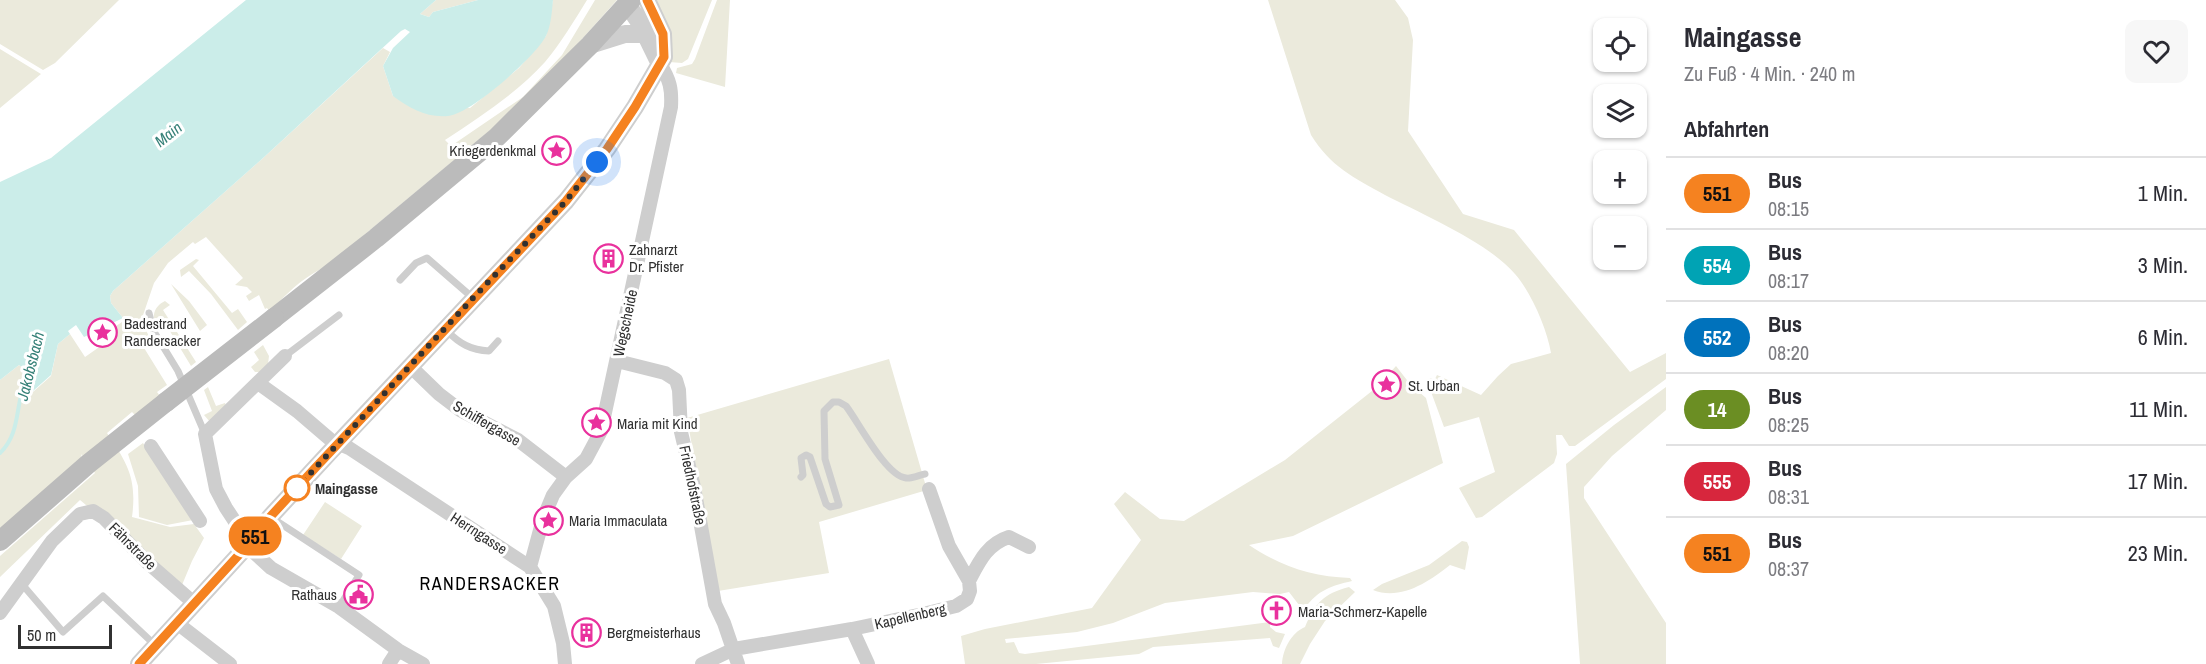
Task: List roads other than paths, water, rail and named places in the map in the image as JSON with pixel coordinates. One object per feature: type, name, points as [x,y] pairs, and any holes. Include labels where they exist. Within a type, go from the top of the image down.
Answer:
[{"type":"main road","points":[[0,541],[88,464],[376,238],[496,138],[590,45],[629,2]]},
{"type":"street","points":[[139,664],[248,545],[270,517],[588,176],[635,107],[664,57],[663,34],[647,0]]},
{"type":"street","points":[[629,2],[660,64]]},
{"type":"street","points":[[590,45],[625,34],[646,34]]},
{"type":"street","name":"Wegscheide","points":[[530,567],[543,519],[553,495],[566,477],[586,459],[601,431],[670,107],[672,89],[660,64]]},
{"type":"street","points":[[285,356],[205,434],[216,489],[248,545],[271,568],[339,607],[414,662]]},
{"type":"street","name":"Friedhofstraße","points":[[616,360],[665,374],[676,380],[680,390],[681,432],[712,561],[715,604],[738,664]]},
{"type":"street","name":"Schiffergasse","points":[[410,366],[439,394],[460,410],[518,440],[566,477]]},
{"type":"street","name":"Herrngasse","points":[[258,383],[297,411],[332,441],[350,448],[530,567],[554,606],[563,643],[565,664]]},
{"type":"street","points":[[152,446],[200,521]]},
{"type":"street","points":[[929,489],[949,546],[969,580]]},
{"type":"street","name":"Fährstraße","points":[[0,613],[60,533],[80,514],[93,511],[104,518],[148,563],[195,604]]},
{"type":"street","points":[[969,580],[984,553],[999,540],[1009,537],[1029,547]]},
{"type":"street","name":"Kapellenberg","points":[[734,649],[852,629],[956,606],[967,599],[970,591],[969,580]]},
{"type":"street","points":[[177,623],[230,664]]},
{"type":"street","points":[[852,629],[868,664]]},
{"type":"street","points":[[702,664],[734,649]]},
{"type":"street","points":[[389,664],[398,650]]},
{"type":"lane","points":[[400,280],[417,263],[427,258],[473,298]]},
{"type":"lane","points":[[149,313],[153,330],[178,371],[205,434]]},
{"type":"lane","points":[[285,356],[339,315]]},
{"type":"lane","points":[[446,329],[457,341],[474,350],[489,351],[498,341]]},
{"type":"lane","points":[[801,477],[803,474],[801,458],[807,454],[826,504],[830,507],[839,505],[825,459],[824,443],[824,411],[833,402],[846,406],[880,458],[890,468],[904,478],[925,474]]},
{"type":"lane","points":[[270,517],[359,575],[339,607]]},
{"type":"lane","points":[[21,583],[63,632],[103,596],[156,646]]},
{"type":"water","name":"Main","points":[[246,0],[436,0],[420,14],[429,17],[433,12],[478,0],[553,0],[548,32],[540,45],[502,83],[471,106],[448,116],[419,111],[393,96],[383,66],[393,48],[410,32],[405,29],[401,31],[262,159],[113,291],[110,296],[111,303],[123,318],[84,337],[76,325],[68,331],[70,334],[58,344],[51,375],[24,399],[21,395],[23,368],[19,365],[0,380],[0,182],[51,158]]},
{"type":"waterway","name":"Jakobsbach","points":[[0,453],[10,439],[16,424],[22,391]]},
{"type":"place","name":"Kriegerdenkmal","points":[[557,150]]},
{"type":"place","name":"Zahnarzt Dr. Pfister","points":[[608,258]]},
{"type":"place","name":"Badestrand Randersacker","points":[[103,332]]},
{"type":"place","name":"St. Urban","points":[[1387,385]]},
{"type":"place","name":"Maria mit Kind","points":[[596,423]]},
{"type":"place","name":"Maingasse","points":[[297,488]]},
{"type":"place","name":"Maria Immaculata","points":[[548,520]]},
{"type":"place","name":"Rathaus","points":[[358,594]]},
{"type":"place","name":"Maria-Schmerz-Kapelle","points":[[1277,611]]},
{"type":"place","name":"Bergmeisterhaus","points":[[586,632]]},
{"type":"district","name":"RANDERSACKER","points":[[490,583]]}]
